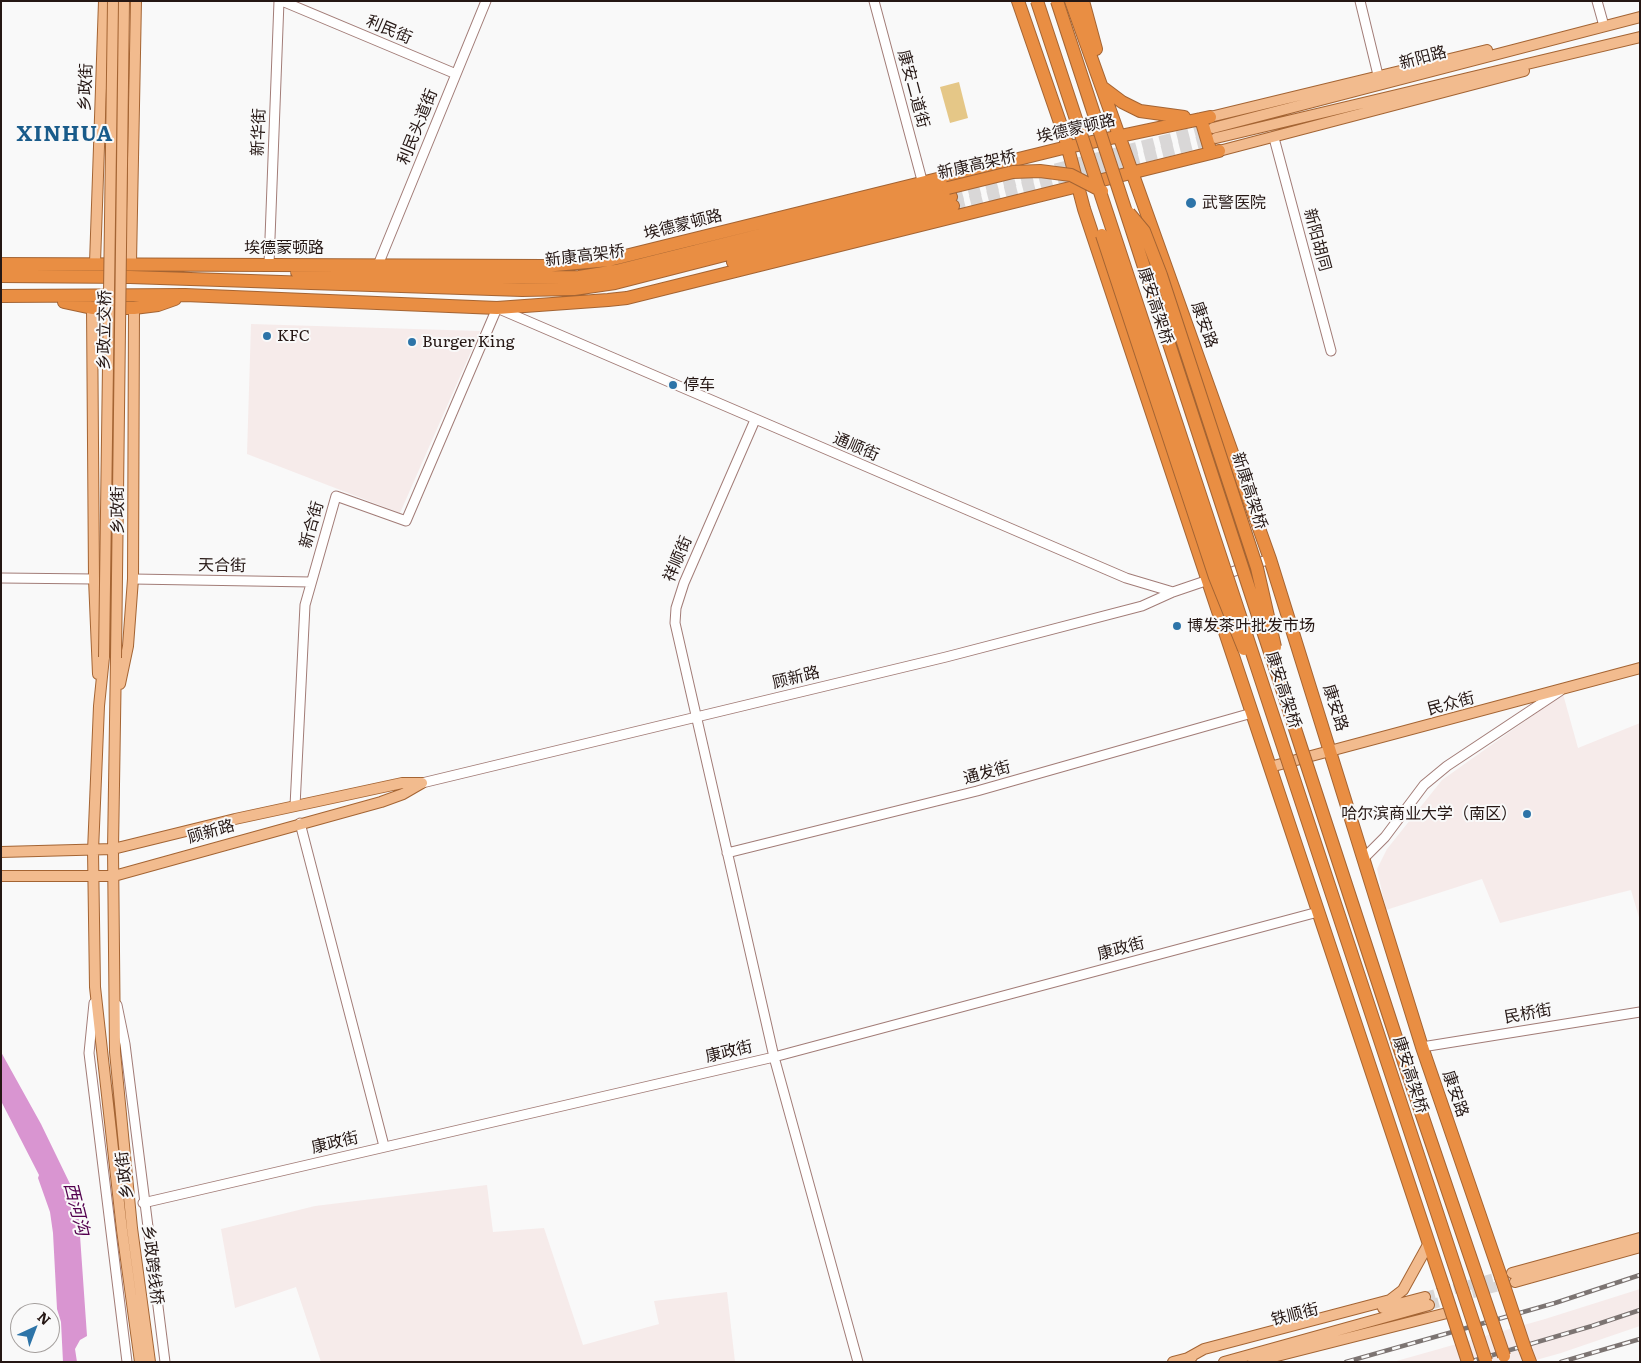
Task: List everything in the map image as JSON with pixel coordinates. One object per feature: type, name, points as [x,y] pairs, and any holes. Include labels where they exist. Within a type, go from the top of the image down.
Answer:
[{"type":"highway","points":[[1018,1],[1065,137],[1079,189],[1207,579],[1468,1362]]},
{"type":"highway","points":[[1028,1],[1060,98],[1065,137]]},
{"type":"highway","name":"康安高架桥","points":[[1037,1],[1487,1362]]},
{"type":"highway","name":"康安高架桥","points":[[1057,1],[1405,1065],[1505,1359]]},
{"type":"highway","name":"康安路","points":[[1072,1],[1270,559],[1422,1047],[1509,1277],[1528,1356]]},
{"type":"highway","name":"康安路","points":[[1083,1],[1096,46],[1101,84]]},
{"type":"highway","points":[[1101,84],[1122,102],[1146,113],[1209,124],[1215,152]]},
{"type":"highway","name":"埃德蒙顿路","points":[[1,264],[131,263],[269,268],[378,265],[544,266],[609,260],[1119,135],[1209,124]]},
{"type":"highway","name":"埃德蒙顿路","points":[[1,296],[40,298],[185,295],[497,308],[627,298],[1215,152]]},
{"type":"highway","name":"新康高架桥","points":[[269,268],[500,278],[579,277],[616,271],[1013,172],[1040,171],[1071,175],[1083,180],[1106,193],[1126,210],[1144,232],[1151,246],[1257,568],[1276,647],[1301,726],[1319,803]]},
{"type":"highway","points":[[1079,189],[1088,201],[1102,236],[1215,577],[1247,656],[1274,739],[1305,808]]},
{"type":"highway","name":"埃德蒙顿路","points":[[1,276],[130,277],[522,290],[574,289],[615,283],[952,202],[586,301]]},
{"type":"highway","points":[[130,277],[269,268]]},
{"type":"highway","points":[[40,298],[92,308],[134,308],[158,305],[185,295]]},
{"type":"main road","name":"乡政街","points":[[95,263],[104,1]]},
{"type":"main road","name":"乡政立交桥","points":[[104,657],[113,1]]},
{"type":"main road","name":"乡政立交桥","points":[[116,658],[124,1]]},
{"type":"main road","points":[[131,263],[136,1]]},
{"type":"main road","name":"新阳路","points":[[1209,124],[1640,17]]},
{"type":"main road","name":"新阳路","points":[[1209,124],[1562,56],[1640,37]]},
{"type":"main road","points":[[1209,124],[1378,75],[1508,45],[1557,38]]},
{"type":"main road","points":[[1215,152],[1522,72],[1562,56]]},
{"type":"main road","name":"乡政街","points":[[92,308],[94,579],[99,706]]},
{"type":"main road","name":"乡政街","points":[[115,710],[128,646],[133,580],[134,308]]},
{"type":"main road","name":"乡政街","points":[[104,657],[99,706],[93,851],[95,987],[101,1052],[140,1362]]},
{"type":"main road","name":"乡政街","points":[[115,1052],[113,849],[116,658]]},
{"type":"main road","name":"民众街","points":[[1270,767],[1640,668]]},
{"type":"main road","name":"顾新路","points":[[1,852],[113,849],[402,783],[422,783]]},
{"type":"main road","name":"顾新路","points":[[1,876],[114,876],[381,802],[403,794],[422,783]]},
{"type":"main road","name":"乡政跨线桥","points":[[115,1052],[132,1228],[150,1362]]},
{"type":"main road","points":[[1509,1277],[1640,1238]]},
{"type":"main road","points":[[1186,1359],[1204,1349],[1390,1300],[1403,1290],[1429,1243]]},
{"type":"main road","points":[[1509,1277],[1640,1247]]},
{"type":"main road","name":"铁顺街","points":[[1173,1362],[1427,1301],[1224,1362]]},
{"type":"main road","points":[[1252,1362],[1451,1312]]},
{"type":"street","name":"利民街","points":[[280,1],[456,74]]},
{"type":"street","name":"新华街","points":[[269,268],[280,1]]},
{"type":"street","name":"利民头道街","points":[[378,265],[486,1]]},
{"type":"street","name":"康安二道街","points":[[874,1],[923,184]]},
{"type":"street","points":[[1360,1],[1378,75]]},
{"type":"street","points":[[1597,1],[1604,26]]},
{"type":"street","name":"新阳胡同","points":[[1274,138],[1331,350]]},
{"type":"street","name":"通顺街","points":[[497,308],[1126,578],[1173,592]]},
{"type":"street","name":"新合街","points":[[295,806],[305,605],[336,496],[406,521],[497,308]]},
{"type":"street","name":"祥顺街","points":[[755,420],[684,583],[676,608],[678,636],[774,1057],[858,1362]]},
{"type":"street","points":[[1173,592],[1270,559]]},
{"type":"street","points":[[1,578],[94,579]]},
{"type":"street","name":"天合街","points":[[133,580],[311,582]]},
{"type":"street","name":"顾新路","points":[[422,783],[698,718],[1133,609],[1173,592]]},
{"type":"street","points":[[1363,859],[1385,837],[1424,785],[1447,766],[1564,689]]},
{"type":"street","name":"通发街","points":[[727,853],[977,791],[1252,713]]},
{"type":"street","points":[[300,823],[384,1146]]},
{"type":"street","name":"康政街","points":[[143,1203],[774,1057],[1318,912]]},
{"type":"street","name":"乡政街","points":[[114,986],[125,1044],[143,1203],[165,1362]]},
{"type":"street","name":"乡政街","points":[[95,987],[89,1053],[127,1362]]},
{"type":"street","name":"民桥街","points":[[1422,1047],[1640,1012]]},
{"type":"shaded area","points":[[959,82],[968,118],[950,123],[940,87]]},
{"type":"shaded area","points":[[251,324],[480,331],[400,513],[247,454]]},
{"type":"shaded area","name":"哈尔滨商业大学（南区）","points":[[1563,694],[1578,748],[1640,723],[1640,921],[1631,890],[1500,923],[1482,879],[1386,910],[1377,869],[1387,849],[1442,780]]},
{"type":"shaded area","points":[[487,1185],[493,1232],[544,1228],[583,1345],[659,1324],[654,1301],[727,1292],[735,1362],[321,1362],[296,1287],[235,1308],[221,1229],[315,1206]]},
{"type":"shaded area","points":[[1640,1289],[1640,1326],[1561,1353],[1529,1362],[1393,1362],[1545,1319]]},
{"type":"water","name":"西河沟","points":[[1,1052],[41,1124],[72,1188],[78,1207],[87,1336],[80,1340],[75,1349],[77,1362],[63,1362],[60,1303],[57,1303],[50,1212],[38,1178],[39,1175],[1,1101]]},
{"type":"tunnel","points":[[951,197],[1213,128]]},
{"type":"tunnel","points":[[953,206],[1216,138]]},
{"type":"tunnel","points":[[1425,1297],[1506,1275]]},
{"type":"tunnel","points":[[1429,1305],[1510,1283]]},
{"type":"railway","points":[[1346,1362],[1555,1303],[1640,1275]]},
{"type":"railway","points":[[1469,1362],[1640,1310]]},
{"type":"railway","points":[[1561,1362],[1640,1339]]},
{"type":"place","name":"武警医院","points":[[1191,203]]},
{"type":"place","name":"KFC","points":[[267,336]]},
{"type":"place","name":"Burger King","points":[[412,342]]},
{"type":"place","name":"停车","points":[[673,385]]},
{"type":"place","name":"博发茶叶批发市场","points":[[1177,626]]},
{"type":"place","name":"哈尔滨商业大学（南区）","points":[[1527,814]]},
{"type":"district","name":"XINHUA","points":[[65,135]]}]
